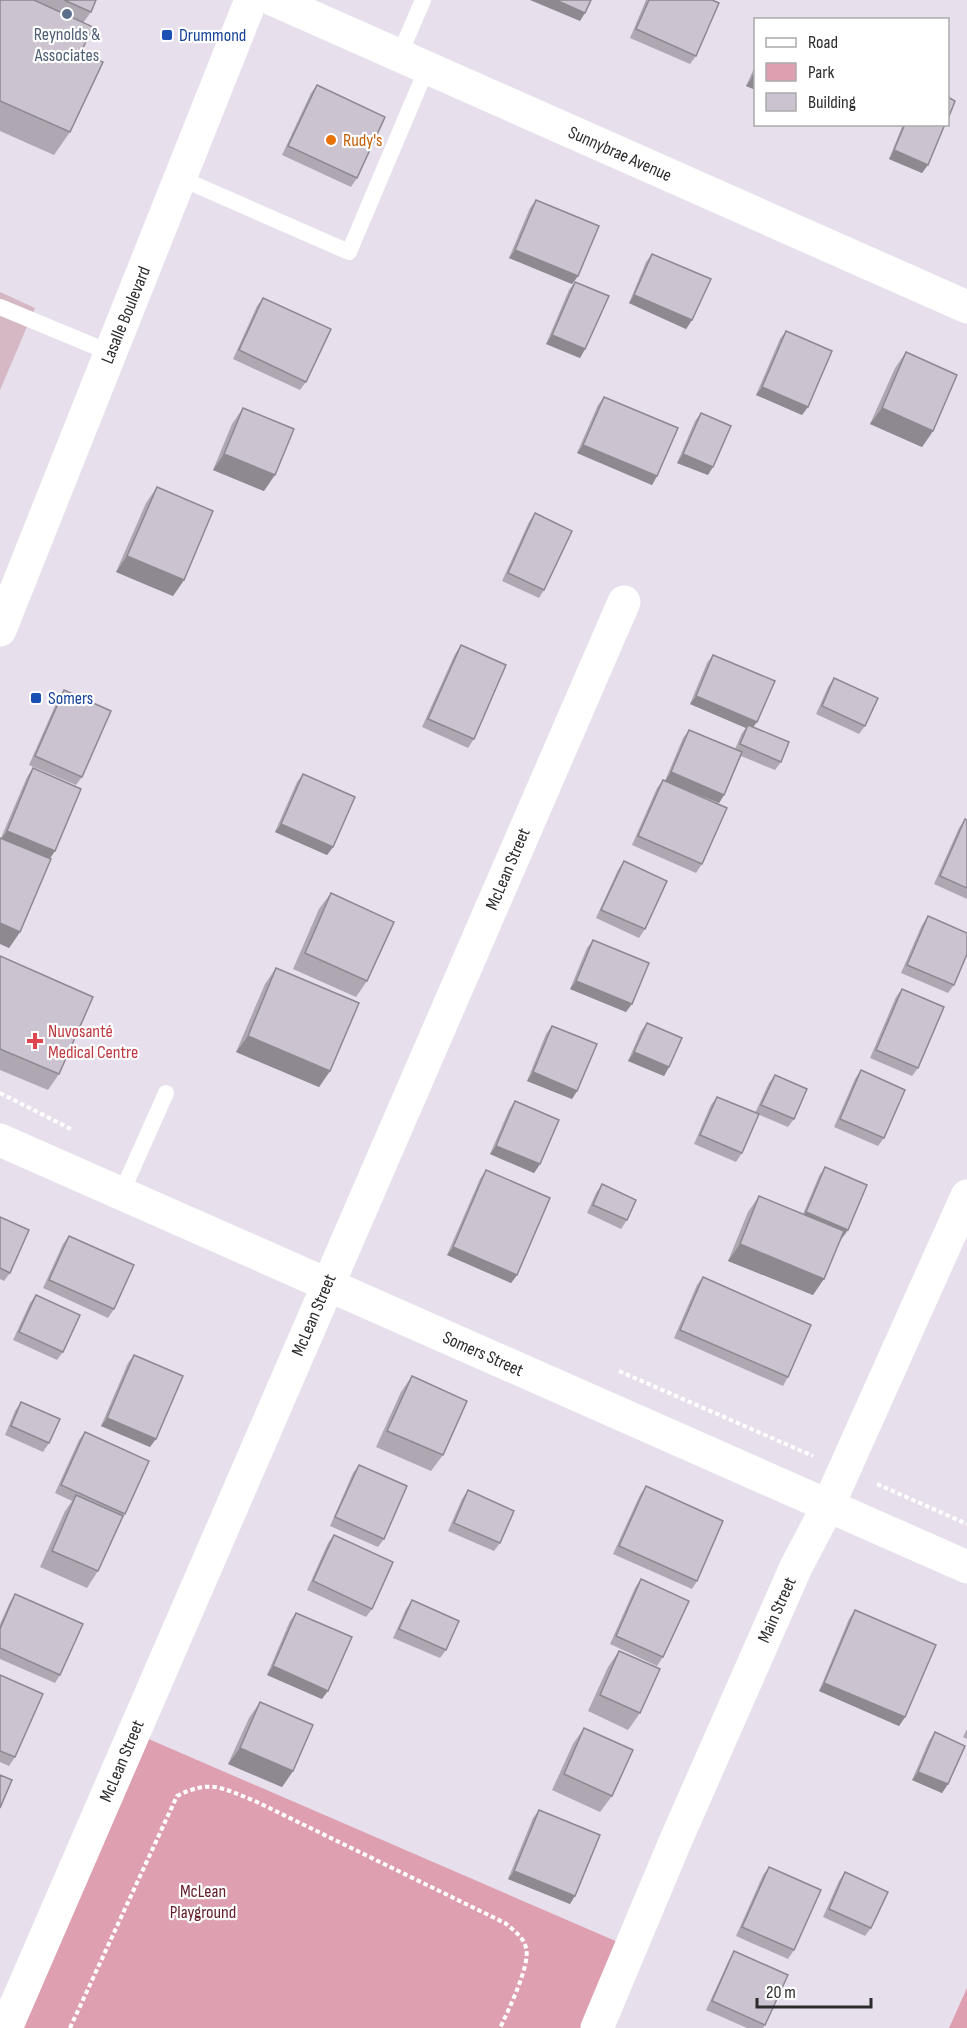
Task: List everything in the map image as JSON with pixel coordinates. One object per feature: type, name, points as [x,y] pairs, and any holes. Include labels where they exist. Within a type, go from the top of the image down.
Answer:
[{"type":"street","name":"Lasalle Boulevard","points":[[0,630],[251,0]]},
{"type":"street","name":"Sunnybrae Avenue","points":[[274,0],[967,307]]},
{"type":"street","name":"McLean Street","points":[[6,2028],[624,602]]},
{"type":"street","name":"Somers Street","points":[[0,1140],[967,1568]]},
{"type":"street","name":"Main Street","points":[[597,2028],[675,1842],[791,1577],[828,1506],[967,1196]]},
{"type":"lane","points":[[180,178],[349,252],[413,62],[423,0]]},
{"type":"lane","points":[[0,307],[111,353]]},
{"type":"lane","points":[[121,1194],[165,1093]]},
{"type":"path","points":[[70,2028],[177,1796],[192,1788],[216,1786],[255,1801],[505,1923],[518,1934],[527,1948],[524,1973],[500,2028]]},
{"type":"green space","name":"McLean Playground","points":[[137,1734],[634,1949],[600,2028],[10,2028]]},
{"type":"green space","points":[[967,1988],[967,2028],[949,2028]]},
{"type":"shaded area","points":[[0,292],[35,308],[0,390]]},
{"type":"building","points":[[0,0],[34,0],[93,27],[81,52],[103,62],[70,132],[0,101]]},
{"type":"building","points":[[64,0],[96,0],[91,12]]},
{"type":"building","points":[[556,0],[591,0],[585,13]]},
{"type":"building","points":[[649,0],[712,0],[719,3],[696,56],[636,29]]},
{"type":"building","name":"Rudy's","points":[[317,85],[385,117],[357,178],[288,146]]},
{"type":"building","points":[[949,98],[955,101],[949,116]]},
{"type":"building","points":[[904,126],[944,126],[928,165],[894,150]]},
{"type":"building","points":[[536,200],[599,226],[578,276],[515,250]]},
{"type":"building","points":[[652,254],[711,279],[692,320],[634,295]]},
{"type":"building","points":[[575,282],[609,296],[585,349],[552,335]]},
{"type":"building","points":[[263,298],[331,329],[306,382],[239,350]]},
{"type":"building","points":[[786,331],[832,351],[808,407],[762,387]]},
{"type":"building","points":[[906,352],[957,375],[933,431],[882,408]]},
{"type":"building","points":[[604,397],[678,428],[657,476],[583,445]]},
{"type":"building","points":[[243,408],[294,429],[275,475],[224,454]]},
{"type":"building","points":[[701,413],[731,426],[713,467],[683,454]]},
{"type":"building","points":[[157,487],[213,511],[184,580],[127,556]]},
{"type":"building","points":[[535,513],[572,531],[544,590],[508,573]]},
{"type":"building","points":[[461,645],[506,665],[474,739],[428,719]]},
{"type":"building","points":[[713,655],[775,681],[757,722],[696,696]]},
{"type":"building","points":[[834,678],[878,698],[865,726],[822,706]]},
{"type":"building","points":[[64,690],[111,711],[82,777],[35,756]]},
{"type":"building","points":[[748,725],[789,742],[781,762],[740,744]]},
{"type":"building","points":[[689,730],[742,752],[724,795],[671,772]]},
{"type":"building","points":[[33,768],[81,789],[55,851],[7,831]]},
{"type":"building","points":[[303,774],[355,797],[333,847],[281,824]]},
{"type":"building","points":[[663,780],[727,808],[702,864],[638,836]]},
{"type":"building","points":[[965,819],[967,820],[967,888],[940,876]]},
{"type":"building","points":[[0,838],[51,859],[20,932],[0,923]]},
{"type":"building","points":[[624,861],[667,881],[645,929],[601,910]]},
{"type":"building","points":[[331,893],[394,922],[367,981],[305,953]]},
{"type":"building","points":[[928,916],[967,933],[967,954],[954,985],[907,965]]},
{"type":"building","points":[[593,940],[649,963],[632,1004],[576,981]]},
{"type":"building","name":"Nuvosanté Medical Centre","points":[[0,956],[93,997],[59,1074],[0,1049]]},
{"type":"building","points":[[276,968],[359,1003],[330,1071],[248,1036]]},
{"type":"building","points":[[902,989],[944,1007],[918,1068],[876,1050]]},
{"type":"building","points":[[647,1023],[682,1038],[669,1067],[634,1052]]},
{"type":"building","points":[[552,1026],[597,1044],[577,1091],[533,1072]]},
{"type":"building","points":[[861,1070],[905,1090],[884,1138],[840,1119]]},
{"type":"building","points":[[775,1075],[807,1089],[794,1119],[761,1105]]},
{"type":"building","points":[[717,1097],[759,1114],[742,1153],[700,1135]]},
{"type":"building","points":[[515,1101],[559,1120],[540,1164],[496,1146]]},
{"type":"building","points":[[825,1167],[867,1185],[848,1230],[806,1212]]},
{"type":"building","points":[[486,1170],[550,1198],[517,1275],[453,1247]]},
{"type":"building","points":[[602,1184],[636,1200],[627,1220],[593,1205]]},
{"type":"building","points":[[759,1196],[844,1231],[824,1279],[740,1244]]},
{"type":"building","points":[[0,1217],[29,1230],[10,1273],[0,1268]]},
{"type":"building","points":[[69,1236],[134,1265],[114,1309],[49,1280]]},
{"type":"building","points":[[703,1277],[811,1325],[788,1377],[680,1330]]},
{"type":"building","points":[[36,1295],[80,1315],[63,1352],[19,1332]]},
{"type":"building","points":[[134,1355],[183,1376],[156,1439],[107,1418]]},
{"type":"building","points":[[412,1376],[467,1401],[443,1455],[387,1431]]},
{"type":"building","points":[[21,1402],[60,1419],[49,1443],[11,1426]]},
{"type":"building","points":[[85,1432],[149,1461],[125,1514],[61,1485]]},
{"type":"building","points":[[359,1465],[407,1486],[384,1539],[335,1517]]},
{"type":"building","points":[[646,1486],[723,1521],[697,1581],[619,1546]]},
{"type":"building","points":[[468,1490],[514,1511],[500,1543],[454,1523]]},
{"type":"building","points":[[76,1495],[123,1516],[98,1571],[52,1551]]},
{"type":"building","points":[[334,1535],[393,1562],[372,1609],[313,1581]]},
{"type":"building","points":[[641,1579],[689,1601],[663,1657],[616,1636]]},
{"type":"building","points":[[15,1594],[83,1624],[60,1675],[0,1648],[0,1629]]},
{"type":"building","points":[[412,1600],[459,1621],[446,1650],[399,1629]]},
{"type":"building","points":[[855,1610],[936,1645],[905,1717],[824,1683]]},
{"type":"building","points":[[296,1613],[352,1637],[328,1691],[273,1666]]},
{"type":"building","points":[[619,1651],[660,1669],[640,1713],[600,1695]]},
{"type":"building","points":[[0,1675],[43,1694],[15,1757],[0,1751]]},
{"type":"building","points":[[260,1702],[313,1725],[293,1771],[240,1748]]},
{"type":"building","points":[[584,1728],[633,1750],[612,1796],[564,1774]]},
{"type":"building","points":[[935,1732],[965,1746],[948,1784],[918,1772]]},
{"type":"building","points":[[0,1775],[12,1780],[0,1808]]},
{"type":"building","points":[[539,1810],[600,1835],[575,1896],[514,1871]]},
{"type":"building","points":[[769,1867],[821,1890],[794,1950],[742,1927]]},
{"type":"building","points":[[845,1872],[888,1892],[871,1928],[829,1909]]},
{"type":"building","points":[[734,1951],[788,1975],[765,2025],[712,2001]]},
{"type":"place","name":"Reynolds & Associates","points":[[67,14]]},
{"type":"place","name":"Drummond","points":[[167,35]]},
{"type":"place","name":"Rudy's","points":[[331,140]]},
{"type":"place","name":"Somers","points":[[36,698]]},
{"type":"place","name":"Nuvosanté Medical Centre","points":[[35,1041]]}]
